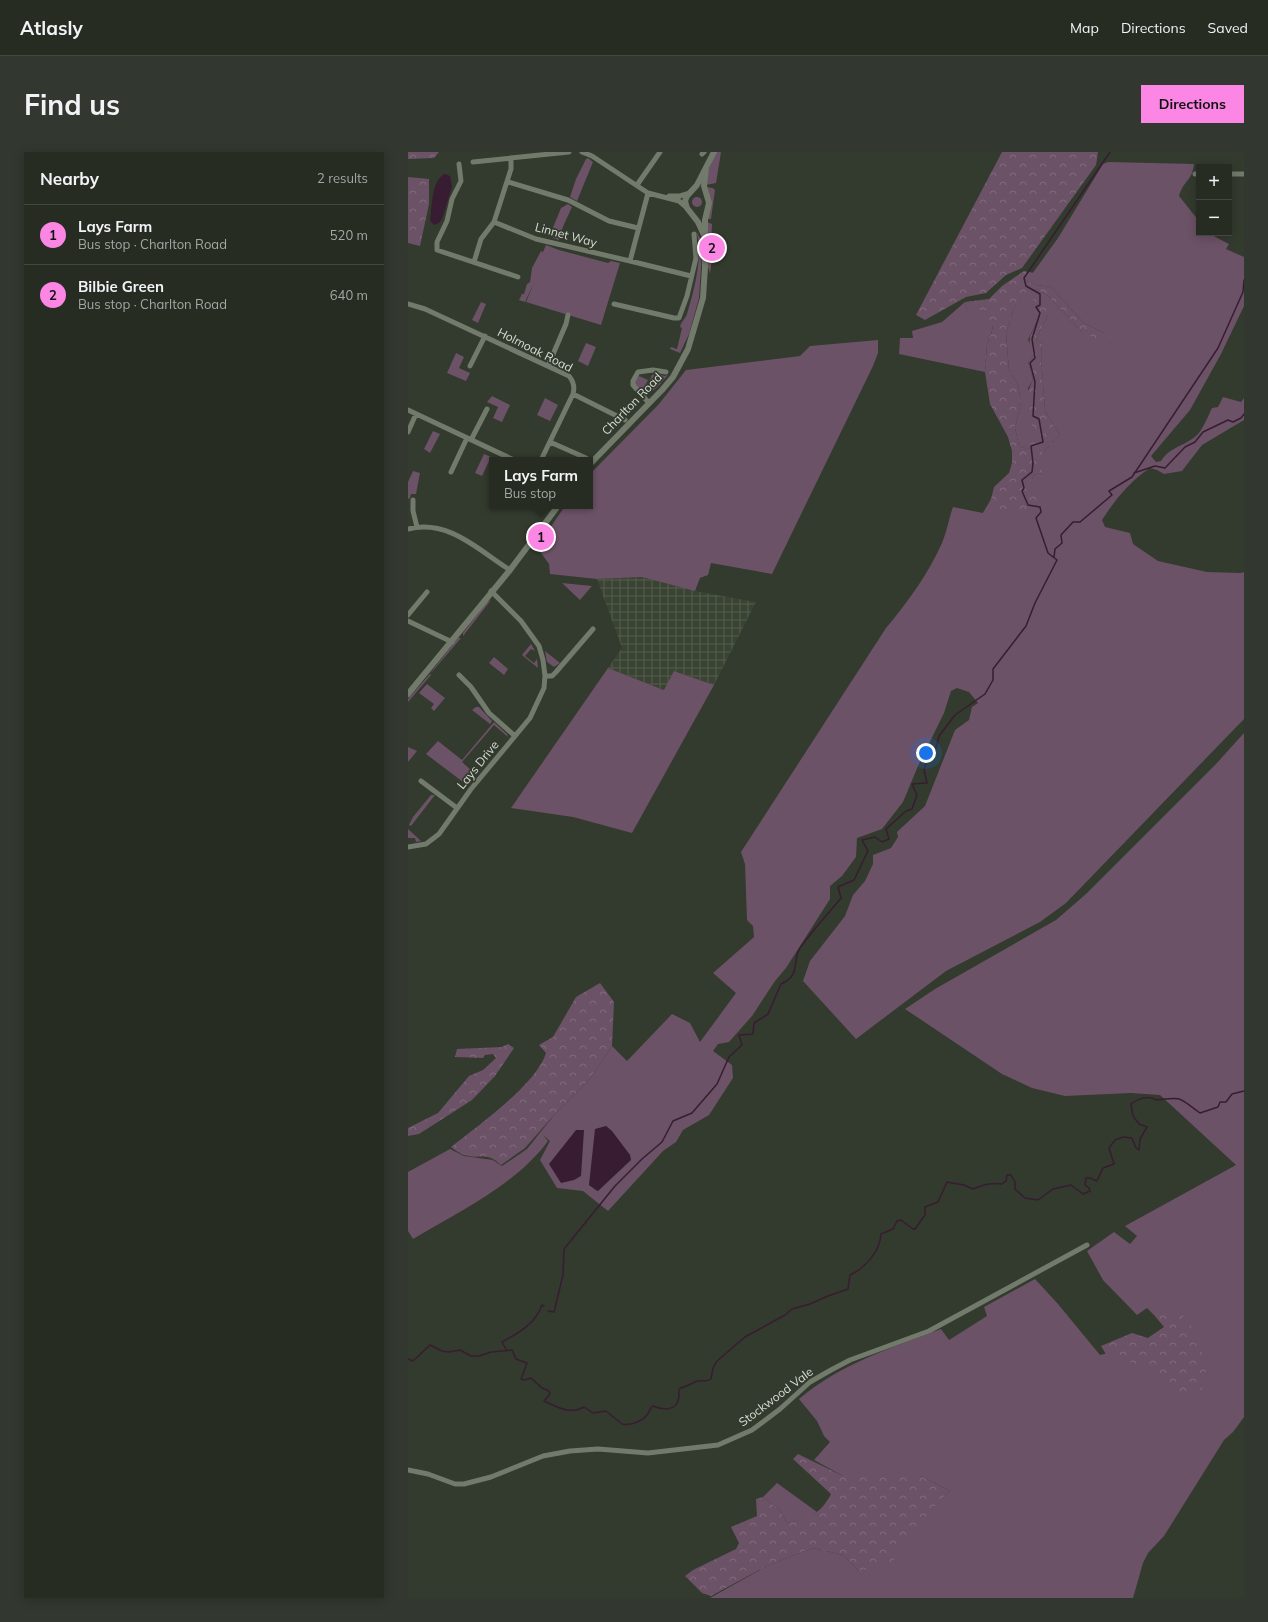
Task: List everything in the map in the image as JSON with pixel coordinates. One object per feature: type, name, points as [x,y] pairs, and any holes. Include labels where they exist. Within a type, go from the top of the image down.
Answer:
[{"type":"street","points":[[473,162],[511,158],[519,155],[565,152]]},
{"type":"street","points":[[582,152],[592,156],[648,192],[679,201],[689,210],[698,213],[708,207]]},
{"type":"street","points":[[637,186],[660,152]]},
{"type":"street","name":"Charlton Road","points":[[705,239],[701,227],[689,210],[685,201],[706,168],[714,152]]},
{"type":"street","points":[[474,262],[481,239],[494,222],[508,182],[511,169],[511,158]]},
{"type":"street","points":[[459,164],[462,181],[452,199],[447,221],[436,246],[440,252],[450,253],[518,277]]},
{"type":"street","name":"Charlton Road","points":[[593,461],[650,403],[673,376],[688,349],[702,298],[706,267],[705,220],[708,199],[704,186],[706,168]]},
{"type":"street","points":[[1232,174],[1244,174]]},
{"type":"street","points":[[508,182],[568,200],[609,221],[638,228]]},
{"type":"street","points":[[662,196],[680,196],[700,190],[706,194]]},
{"type":"street","points":[[630,261],[648,192]]},
{"type":"street","name":"Linnet Way","points":[[494,222],[536,239],[691,276]]},
{"type":"street","points":[[614,304],[677,319],[682,314],[696,258],[694,234]]},
{"type":"street","name":"Holmoak Road","points":[[408,304],[425,308],[569,376],[574,384],[573,394]]},
{"type":"street","points":[[548,366],[566,324],[568,315]]},
{"type":"street","points":[[470,366],[485,336]]},
{"type":"street","points":[[650,403],[633,385],[635,375],[638,372],[653,370],[666,372]]},
{"type":"street","points":[[542,457],[573,394],[625,420]]},
{"type":"street","points":[[452,472],[486,409]]},
{"type":"street","points":[[408,410],[508,457]]},
{"type":"street","points":[[408,432],[416,414]]},
{"type":"street","points":[[550,442],[584,457]]},
{"type":"street","points":[[413,500],[413,511],[417,527]]},
{"type":"street","points":[[408,694],[510,570],[556,509]]},
{"type":"street","points":[[408,529],[417,527],[445,530],[463,538],[510,570]]},
{"type":"street","points":[[408,616],[427,592]]},
{"type":"street","name":"Lays Drive","points":[[408,847],[420,846],[429,842],[439,834],[457,808],[530,718],[538,704],[544,688],[544,660],[539,646],[521,621],[491,592]]},
{"type":"street","points":[[408,621],[452,642]]},
{"type":"street","points":[[545,676],[552,676],[593,629]]},
{"type":"street","name":"Lays Drive","points":[[459,675],[471,687],[489,713],[515,736]]},
{"type":"street","points":[[421,780],[429,790],[457,808]]},
{"type":"street","name":"Stockwood Vale","points":[[408,1470],[428,1474],[455,1484],[464,1484],[490,1477],[537,1458],[570,1451],[598,1450],[648,1453],[718,1446],[755,1427],[780,1409],[810,1382],[850,1360],[929,1331],[1086,1245]]},
{"type":"shaded area","points":[[445,174],[450,176],[452,187],[442,219],[439,223],[434,225],[430,221],[433,195],[437,182],[440,177]]},
{"type":"shaded area","points":[[642,577],[700,592],[756,602],[714,685],[675,671],[665,690],[608,668],[622,648],[597,579]]},
{"type":"shaded area","points":[[606,1126],[612,1131],[630,1155],[631,1160],[598,1191],[589,1185],[595,1129]]},
{"type":"shaded area","points":[[576,1130],[584,1130],[581,1176],[574,1180],[561,1183],[549,1164]]},
{"type":"green space","points":[[408,152],[439,152],[434,158],[408,159]]},
{"type":"green space","points":[[716,152],[721,152],[716,183],[706,185],[707,173]]},
{"type":"green space","points":[[1002,152],[1098,152],[1096,165],[1022,268],[1006,275],[986,293],[966,297],[925,320],[916,315]]},
{"type":"green space","points":[[588,158],[593,162],[577,201],[570,197],[576,179],[586,159]]},
{"type":"green space","points":[[1108,162],[1194,164],[1192,174],[1183,186],[1179,196],[1196,217],[1196,236],[1214,236],[1229,244],[1226,249],[1244,257],[1244,306],[1221,354],[1190,410],[1151,456],[1156,462],[1161,461],[1173,449],[1196,436],[1203,427],[1212,408],[1218,407],[1223,397],[1241,402],[1244,398],[1244,420],[1202,445],[1182,471],[1164,474],[1150,468],[1123,491],[1102,520],[1105,527],[1130,533],[1133,544],[1158,561],[1207,572],[1244,572],[1244,719],[1066,903],[1040,922],[946,971],[856,1039],[803,981],[810,961],[845,916],[853,895],[865,881],[873,864],[873,855],[891,848],[898,837],[897,832],[925,806],[955,730],[969,720],[972,707],[978,703],[969,692],[957,688],[951,691],[944,713],[918,766],[903,802],[882,829],[857,838],[856,857],[842,876],[830,886],[830,899],[786,968],[775,981],[752,1016],[729,1042],[718,1044],[713,1051],[732,1065],[733,1078],[709,1115],[683,1130],[676,1142],[663,1151],[608,1211],[583,1191],[557,1188],[540,1160],[550,1141],[543,1135],[548,1141],[520,1171],[504,1184],[413,1239],[408,1231],[408,1172],[450,1149],[464,1156],[493,1160],[502,1166],[527,1149],[555,1114],[590,1079],[612,1046],[627,1061],[672,1014],[690,1023],[700,1042],[736,993],[713,973],[754,937],[753,926],[747,920],[745,864],[741,852],[886,628],[910,598],[924,577],[942,543],[953,507],[983,513],[1030,482],[1034,475],[1042,473],[1042,453],[1060,435],[1045,411],[1041,357],[1042,344],[1036,339],[1048,315],[1039,317],[1028,340],[1034,355],[1028,362],[1033,380],[1028,388],[1045,439],[1028,449],[1019,446],[1015,428],[1021,402],[1018,384],[1009,371],[1006,333],[1013,311],[1023,292],[1036,289],[1047,295],[1081,331],[1106,334],[1084,323],[1051,287],[1037,285],[1027,281],[1058,238],[1103,164]],"holes":[[[606,1126],[630,1155],[597,1191],[589,1185]]]},
{"type":"green space","points":[[408,177],[429,179],[429,204],[420,246],[408,243]]},
{"type":"green space","points":[[706,187],[713,188],[715,190],[711,219],[707,219]]},
{"type":"green space","points":[[697,197],[702,202],[697,207],[692,202]]},
{"type":"green space","points":[[568,204],[572,207],[559,240],[553,238],[552,230],[561,208]]},
{"type":"green space","points":[[707,222],[712,224],[711,246],[710,246]]},
{"type":"green space","points":[[696,231],[700,238],[702,253],[699,298],[689,334],[680,353],[670,349],[671,347],[677,349],[682,328],[680,327],[687,314],[695,284],[699,261]]},
{"type":"green space","points":[[546,245],[608,263],[611,261],[620,263],[601,325],[526,302],[534,283],[525,302],[519,300],[522,294],[524,294],[527,284],[530,282],[532,268]]},
{"type":"green space","points":[[710,250],[713,250],[710,274],[708,266]]},
{"type":"green space","points":[[1024,271],[1034,273],[1027,281],[1037,285],[1051,287],[1084,323],[1106,334],[1116,342],[1108,344],[1081,331],[1047,295],[1036,289],[1023,293],[1013,311],[1006,333],[1009,371],[1018,384],[1021,402],[1015,428],[1019,446],[1028,449],[1033,440],[1045,439],[1032,425],[1029,419],[1027,405],[1030,385],[1033,380],[1028,362],[1034,355],[1029,346],[1029,341],[1039,317],[1033,310],[1033,299],[1046,300],[1048,315],[1036,339],[1042,344],[1041,357],[1045,411],[1060,435],[1042,453],[1042,473],[1034,475],[1030,482],[1037,490],[1039,515],[1016,512],[1009,507],[1002,513],[983,513],[991,499],[994,487],[1009,473],[1012,463],[1012,451],[1008,437],[990,404],[985,372],[987,344],[993,326],[984,324],[985,319],[991,314],[985,310],[967,310],[965,302],[989,299],[1002,286]]},
{"type":"green space","points":[[481,302],[486,304],[478,323],[472,320]]},
{"type":"green space","points":[[965,302],[967,310],[986,310],[992,314],[985,324],[993,325],[987,344],[985,372],[899,354],[900,338],[913,338],[912,331],[942,322]]},
{"type":"green space","points":[[878,340],[878,353],[772,574],[711,563],[708,575],[700,578],[695,591],[642,577],[597,579],[550,574],[549,564],[537,547],[563,509],[593,509],[593,471],[659,404],[686,370],[800,356],[810,346]]},
{"type":"green space","points":[[586,343],[596,347],[588,366],[578,361]]},
{"type":"green space","points":[[456,353],[464,357],[459,368],[470,373],[466,381],[447,373]]},
{"type":"green space","points":[[660,374],[664,376],[668,375],[655,389],[644,392],[652,375]]},
{"type":"green space","points":[[639,376],[648,380],[642,392],[635,385],[635,380]]},
{"type":"green space","points":[[492,396],[510,405],[502,422],[493,418],[498,407],[487,402]]},
{"type":"green space","points":[[545,398],[558,405],[550,421],[537,415]]},
{"type":"green space","points":[[433,431],[440,434],[430,453],[424,449]]},
{"type":"green space","points":[[484,454],[491,457],[489,457],[489,461],[482,476],[475,473]]},
{"type":"green space","points":[[413,471],[420,473],[416,494],[411,494],[410,498],[408,499],[408,482]]},
{"type":"green space","points":[[562,583],[592,586],[580,600]]},
{"type":"green space","points":[[491,600],[463,636],[463,633],[487,602]]},
{"type":"green space","points":[[458,638],[461,638],[431,673],[432,671]]},
{"type":"green space","points":[[531,644],[535,651],[531,649],[525,656],[534,663],[537,659],[538,668],[522,655]]},
{"type":"green space","points":[[545,651],[560,663],[554,667],[547,662]]},
{"type":"green space","points":[[494,657],[508,669],[504,675],[489,663]]},
{"type":"green space","points":[[608,668],[664,690],[674,671],[714,685],[632,833],[573,817],[511,808]]},
{"type":"green space","points":[[430,674],[431,675],[408,702],[408,699]]},
{"type":"green space","points":[[427,684],[445,698],[434,711],[431,708],[434,704],[419,693]]},
{"type":"green space","points":[[479,707],[492,721],[490,724],[472,710]]},
{"type":"green space","points":[[494,722],[507,734],[508,737],[494,725],[462,762],[472,771],[463,782],[426,754],[438,741],[462,760]]},
{"type":"green space","points":[[1244,733],[1244,1417],[1233,1432],[1224,1440],[1164,1536],[1148,1553],[1143,1563],[1133,1598],[710,1598],[767,1566],[813,1548],[843,1555],[859,1571],[950,1491],[921,1476],[843,1476],[814,1460],[830,1442],[824,1436],[817,1421],[799,1399],[831,1376],[849,1366],[885,1350],[941,1329],[949,1340],[987,1316],[984,1307],[1035,1279],[1058,1304],[1100,1355],[1135,1347],[1182,1315],[1154,1315],[1147,1308],[1137,1315],[1103,1280],[1087,1251],[1114,1232],[1130,1244],[1137,1236],[1125,1226],[1236,1165],[1160,1095],[1131,1093],[1065,1096],[1032,1088],[1002,1074],[905,1009],[935,989],[1056,920],[1086,894],[1216,764]]},
{"type":"green space","points":[[408,747],[417,751],[408,762]]},
{"type":"green space","points":[[431,795],[435,795],[411,826],[409,825],[413,817]]},
{"type":"green space","points":[[408,829],[421,841],[416,842],[415,838],[408,838]]},
{"type":"green space","points":[[600,983],[614,1002],[612,1046],[590,1079],[555,1114],[525,1148],[501,1165],[491,1158],[463,1154],[451,1147],[490,1117],[531,1078],[546,1053],[539,1045],[553,1037],[576,997]]},
{"type":"green space","points":[[508,1044],[514,1048],[495,1076],[472,1100],[419,1134],[408,1136],[408,1128],[438,1113],[469,1076],[483,1070],[496,1058],[493,1054],[485,1055],[483,1058],[455,1057],[457,1049],[502,1047]]},
{"type":"green space","points":[[1154,1315],[1182,1315],[1198,1335],[1206,1370],[1203,1388],[1193,1396],[1169,1395],[1165,1378],[1128,1361],[1109,1359],[1101,1346],[1132,1333],[1148,1338],[1164,1327]]},
{"type":"green space","points":[[798,1454],[843,1476],[921,1476],[950,1491],[931,1510],[890,1565],[859,1571],[843,1555],[813,1548],[767,1566],[711,1596],[702,1593],[685,1576],[693,1570],[736,1549],[739,1543],[731,1527],[757,1516],[756,1499],[763,1497],[780,1510],[787,1523],[808,1517],[823,1507],[831,1494],[793,1459]]},
{"type":"green space","points":[[777,1483],[817,1512],[807,1519],[787,1523],[780,1510],[763,1497]]},
{"type":"waterway","points":[[548,1311],[554,1312],[563,1275],[564,1249],[615,1186],[642,1159],[662,1142],[673,1121],[692,1113],[717,1084],[729,1057],[742,1045],[739,1035],[753,1034],[754,1023],[768,1014],[781,984],[787,981],[794,972],[796,958],[800,948],[841,898],[838,887],[854,880],[868,851],[862,840],[875,837],[882,842],[889,839],[886,829],[906,811],[912,809],[917,795],[912,784],[927,783],[924,770],[928,757],[936,748],[939,736],[955,715],[985,694],[993,680],[993,669],[1026,626],[1035,603],[1057,560],[1048,553],[1036,518],[1041,512],[1040,507],[1028,505],[1022,491],[1024,488],[1022,480],[1032,472],[1033,463],[1031,446],[1043,442],[1039,419],[1033,416],[1035,382],[1030,363],[1035,358],[1032,339],[1040,313],[1036,307],[1040,305],[1040,294],[1026,286],[1024,278],[1110,152]]},
{"type":"waterway","points":[[1054,557],[1055,549],[1062,543],[1061,535],[1073,522],[1080,522],[1112,495],[1109,491],[1132,477],[1218,348],[1243,292],[1244,280]]},
{"type":"waterway","points":[[1134,473],[1155,466],[1165,468],[1185,447],[1195,442],[1203,432],[1228,420],[1233,422],[1241,418],[1244,414]]},
{"type":"waterway","points":[[408,1359],[413,1361],[430,1345],[442,1351],[449,1352],[460,1350],[471,1356],[512,1350],[516,1359],[527,1363],[521,1379],[524,1380],[531,1378],[542,1388],[549,1391],[550,1394],[544,1401],[559,1408],[569,1410],[584,1407],[593,1413],[606,1411],[622,1424],[633,1424],[645,1417],[653,1406],[669,1409],[675,1405],[678,1402],[680,1388],[697,1381],[707,1381],[711,1379],[713,1368],[717,1361],[745,1337],[785,1315],[792,1309],[810,1304],[848,1289],[850,1275],[856,1272],[871,1259],[878,1247],[881,1234],[893,1229],[897,1221],[901,1220],[915,1229],[925,1215],[925,1207],[938,1202],[947,1182],[964,1185],[973,1189],[987,1184],[1002,1184],[1006,1181],[1007,1175],[1011,1175],[1015,1182],[1015,1189],[1025,1198],[1038,1200],[1053,1189],[1071,1185],[1083,1194],[1090,1191],[1085,1185],[1086,1178],[1097,1181],[1103,1168],[1114,1164],[1109,1148],[1115,1140],[1123,1137],[1132,1138],[1136,1148],[1139,1150],[1140,1139],[1147,1127],[1139,1124],[1133,1116],[1131,1104],[1147,1097],[1157,1100],[1180,1099],[1200,1113],[1218,1107],[1220,1102],[1226,1102],[1232,1094],[1244,1091]]},
{"type":"waterway","points":[[507,1351],[502,1342],[526,1327],[536,1317],[542,1305],[544,1306]]},
{"type":"place","name":"Bilbie Green","points":[[712,248]]},
{"type":"place","name":"Lays Farm","points":[[541,537]]}]
